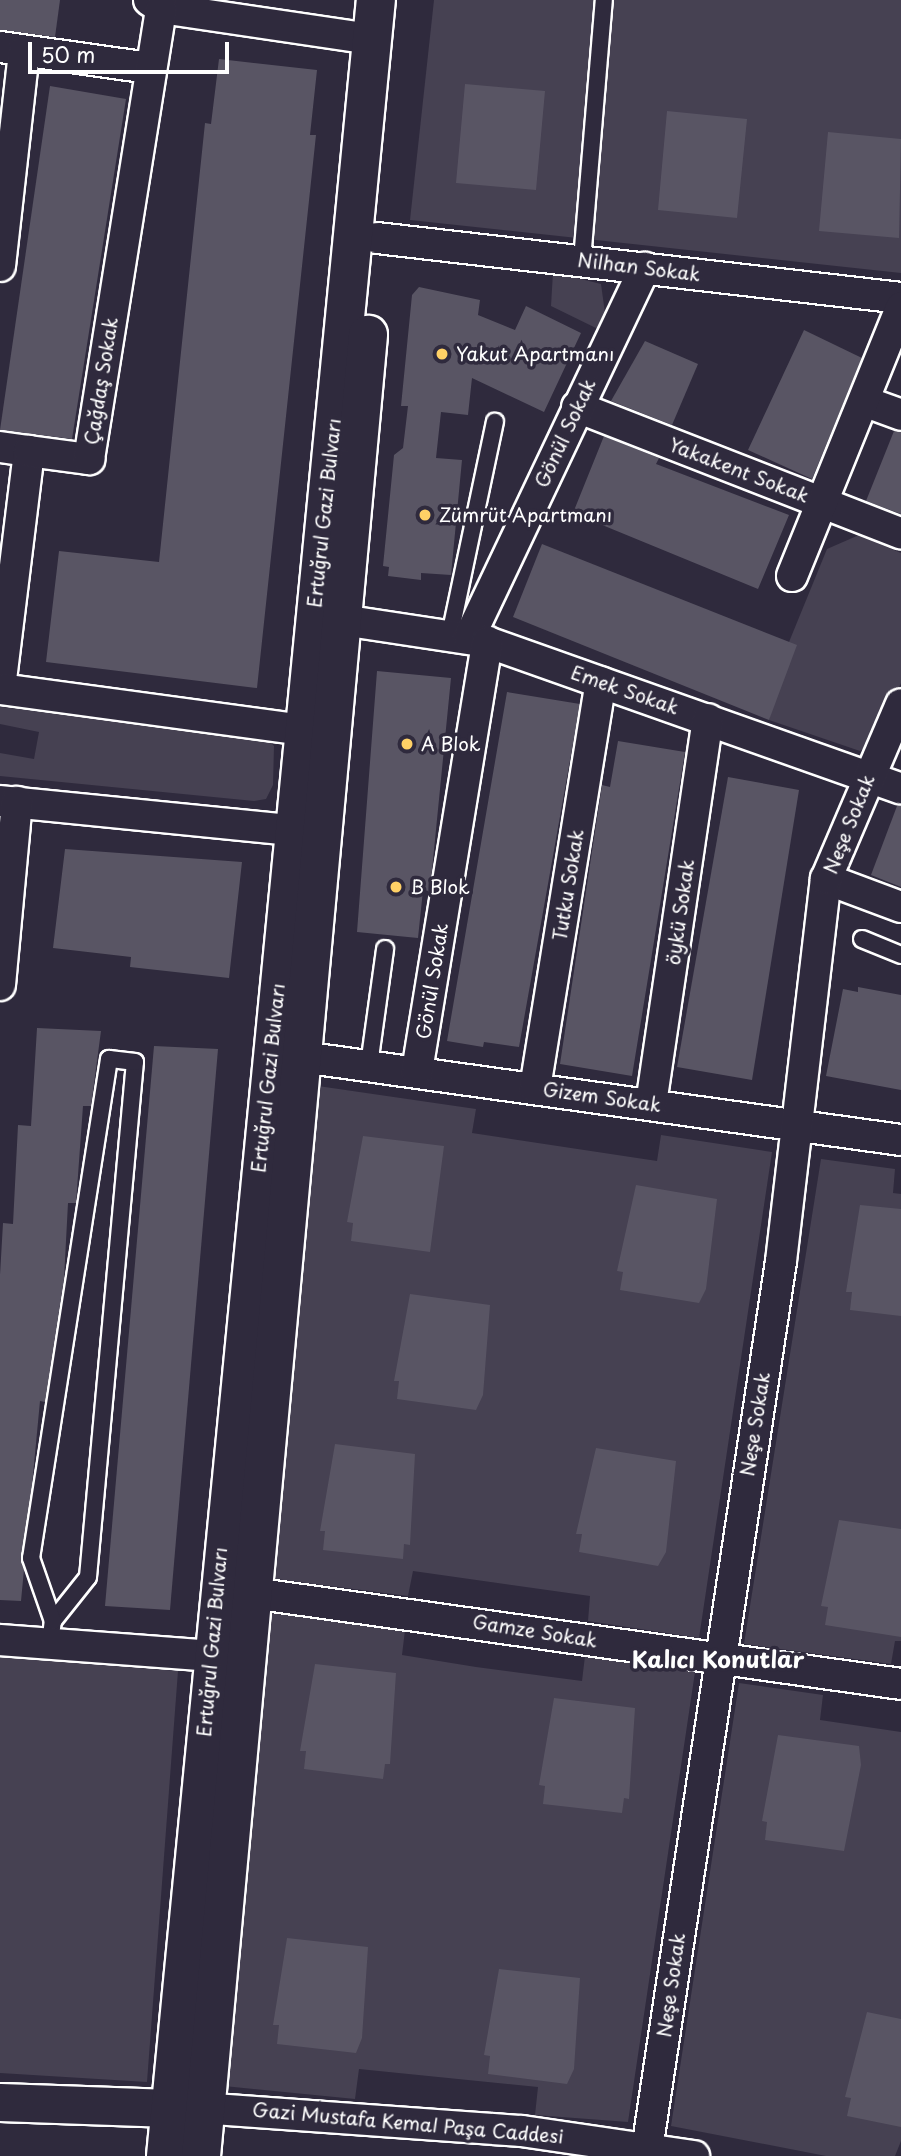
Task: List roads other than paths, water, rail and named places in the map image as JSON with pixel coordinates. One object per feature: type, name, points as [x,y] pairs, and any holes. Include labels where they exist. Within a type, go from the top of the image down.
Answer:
[{"type":"main road","name":"Ertuğrul Gazi Bulvarı","points":[[166,2156],[188,2107],[252,1593],[302,1057],[316,732],[370,39],[376,0]]},
{"type":"main road","name":"Ertuğrul Gazi Bulvarı","points":[[201,2156],[188,2107],[211,1656],[292,830],[342,620],[402,0]]},
{"type":"street","points":[[155,4],[370,39]]},
{"type":"street","name":"Çağdaş Sokak","points":[[0,689],[14,448],[89,459],[149,68],[155,4]]},
{"type":"street","points":[[0,266],[12,49],[149,68]]},
{"type":"street","name":"Nilhan Sokak","points":[[377,239],[901,298]]},
{"type":"street","name":"Gönül Sokak","points":[[417,1071],[468,638],[645,268]]},
{"type":"street","points":[[792,576],[866,402],[901,307]]},
{"type":"street","points":[[866,402],[901,415]]},
{"type":"street","name":"Yakakent Sokak","points":[[577,407],[901,533]]},
{"type":"street","name":"Emek Sokak","points":[[342,620],[468,638],[708,719],[901,789]]},
{"type":"street","name":"Tutku Sokak","points":[[535,1088],[601,682]]},
{"type":"street","points":[[0,689],[316,732]]},
{"type":"street","name":"Neşe Sokak","points":[[646,2152],[718,1659],[782,1261],[794,1123],[826,879],[901,704]]},
{"type":"street","name":"öykü Sokak","points":[[652,1104],[708,719]]},
{"type":"street","points":[[0,985],[9,802],[292,830]]},
{"type":"street","points":[[826,879],[901,907]]},
{"type":"street","name":"Gizem Sokak","points":[[302,1057],[794,1123],[901,1140]]},
{"type":"street","name":"Gamze Sokak","points":[[252,1593],[901,1684]]},
{"type":"street","points":[[0,1640],[51,1632],[211,1656]]},
{"type":"street","name":"Gazi Mustafa Kemal Paşa Caddesi","points":[[0,2102],[188,2107],[445,2124],[646,2152],[694,2156]]},
{"type":"lane","points":[[582,260],[604,0]]},
{"type":"lane","points":[[468,638],[495,422]]},
{"type":"lane","points":[[862,939],[901,955]]},
{"type":"lane","points":[[369,1065],[385,949]]},
{"type":"lane","points":[[109,1059],[135,1062],[88,1577],[51,1632],[31,1558],[109,1059]]},
{"type":"place","name":"Yakut Apartmanı","points":[[442,354]]},
{"type":"place","name":"Zümrüt Apartmanı","points":[[425,515]]},
{"type":"place","name":"A Blok","points":[[407,744]]},
{"type":"place","name":"B Blok","points":[[396,887]]},
{"type":"district","name":"Kalıcı Konutlar","points":[[718,1659]]}]
